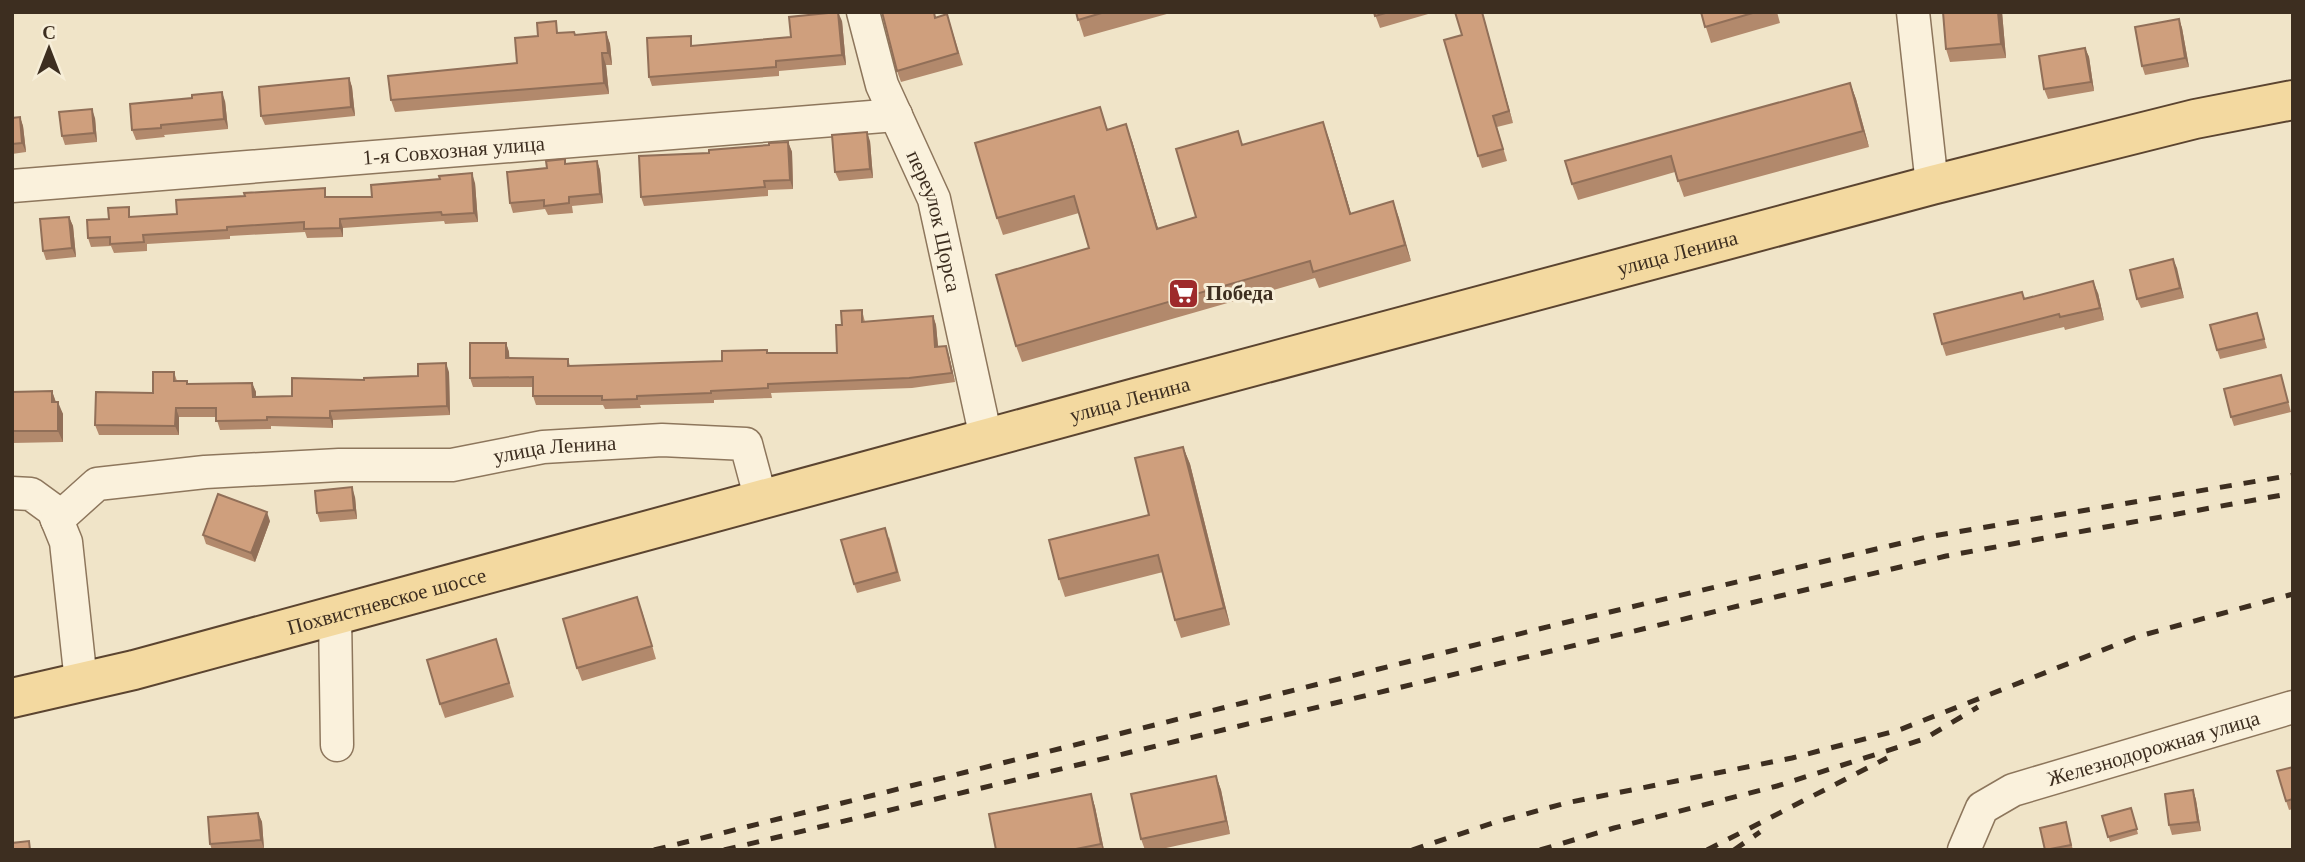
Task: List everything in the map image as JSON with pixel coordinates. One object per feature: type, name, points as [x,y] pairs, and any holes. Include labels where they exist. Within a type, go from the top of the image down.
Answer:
[{"type":"main road","name":"улица Ленина","points":[[761,500],[1932,185],[2195,119],[2293,100]]},
{"type":"main road","name":"Похвистневское шоссе","points":[[12,698],[134,670],[761,500]]},
{"type":"street","name":"переулок Щорса","points":[[863,12],[881,85],[934,199],[986,438]]},
{"type":"street","points":[[1913,12],[1932,185]]},
{"type":"street","name":"1-я Совхозная улица","points":[[12,186],[896,115]]},
{"type":"street","name":"улица Ленина","points":[[57,520],[97,484],[205,472],[339,464],[452,465],[543,447],[662,440],[746,444],[761,500]]},
{"type":"street","points":[[12,493],[31,494],[53,510],[66,542],[81,682]]},
{"type":"street","points":[[335,615],[337,745]]},
{"type":"street","name":"Железнодорожная улица","points":[[1964,850],[1982,808],[2013,790],[2293,707]]},
{"type":"building","points":[[838,12],[842,55],[776,61],[776,67],[649,77],[647,38],[691,36],[691,46],[791,37],[789,17]]},
{"type":"building","points":[[882,12],[934,12],[935,18],[947,14],[958,53],[897,71]]},
{"type":"building","points":[[1076,12],[1105,12],[1078,20]]},
{"type":"building","points":[[1455,12],[1482,12],[1509,111],[1493,116],[1503,149],[1478,156],[1444,40],[1462,35]]},
{"type":"building","points":[[1701,12],[1756,12],[1705,27]]},
{"type":"building","points":[[1943,12],[1998,12],[2001,44],[1946,49]]},
{"type":"building","points":[[2179,19],[2185,58],[2142,66],[2135,27]]},
{"type":"building","points":[[556,21],[557,33],[574,32],[575,35],[606,32],[608,53],[602,53],[604,83],[391,100],[388,76],[517,63],[515,38],[538,36],[537,23]]},
{"type":"building","points":[[2085,48],[2091,82],[2044,89],[2039,56]]},
{"type":"building","points":[[349,78],[351,107],[261,116],[259,87]]},
{"type":"building","points":[[1850,83],[1863,131],[1678,181],[1671,156],[1572,184],[1565,161]]},
{"type":"building","points":[[222,92],[224,119],[132,130],[130,104]]},
{"type":"building","points":[[1100,107],[1107,130],[1126,124],[1157,229],[1196,217],[1176,149],[1238,131],[1242,145],[1323,122],[1350,214],[1393,201],[1405,245],[1313,272],[1310,261],[1016,346],[996,275],[1089,248],[1074,196],[997,218],[975,143]]},
{"type":"building","points":[[92,109],[94,133],[62,136],[59,112]]},
{"type":"building","points":[[20,117],[22,143],[12,144],[12,118]]},
{"type":"building","points":[[867,132],[870,169],[835,172],[832,135]]},
{"type":"building","points":[[788,142],[790,180],[764,181],[765,187],[641,197],[639,156],[709,153],[709,150]]},
{"type":"building","points":[[565,159],[565,164],[597,161],[600,194],[569,197],[569,203],[544,206],[544,200],[510,203],[507,172],[547,168],[546,161]]},
{"type":"building","points":[[472,173],[474,213],[442,215],[441,212],[340,219],[340,228],[304,229],[304,222],[227,227],[227,230],[143,235],[144,242],[110,244],[110,237],[88,238],[87,220],[109,219],[108,208],[129,207],[129,217],[177,214],[176,200],[325,188],[325,197],[372,197],[371,185],[440,179],[439,176]]},
{"type":"building","points":[[69,217],[72,248],[43,251],[40,219]]},
{"type":"building","points":[[2173,259],[2180,288],[2137,299],[2130,270]]},
{"type":"building","points":[[2093,281],[2100,308],[2060,317],[2059,314],[1942,344],[1934,314],[2022,292],[2024,299]]},
{"type":"building","points":[[862,310],[862,322],[933,316],[935,347],[946,346],[952,373],[909,378],[768,384],[768,388],[602,400],[602,396],[533,396],[533,377],[470,378],[470,343],[506,343],[506,358],[568,359],[568,366],[722,361],[722,351],[837,353],[836,325],[842,325],[841,311]]},
{"type":"building","points":[[2257,313],[2264,339],[2217,350],[2210,325]]},
{"type":"building","points":[[446,363],[447,406],[330,411],[330,418],[267,417],[267,420],[216,421],[216,408],[176,408],[175,426],[95,425],[96,392],[153,393],[153,372],[174,372],[174,381],[187,381],[187,384],[252,383],[253,397],[292,396],[292,378],[364,380],[418,376],[418,364]]},
{"type":"building","points":[[2281,375],[2288,402],[2231,417],[2224,389]]},
{"type":"building","points":[[52,391],[52,402],[58,402],[58,431],[12,431],[12,392]]},
{"type":"building","points":[[1183,447],[1224,608],[1175,620],[1158,555],[1059,579],[1049,540],[1149,515],[1135,458]]},
{"type":"building","points":[[352,487],[354,510],[317,513],[315,491]]},
{"type":"building","points":[[218,494],[267,512],[251,553],[203,535]]},
{"type":"building","points":[[885,528],[897,572],[854,584],[841,540]]},
{"type":"building","points":[[637,597],[652,646],[577,668],[563,619]]},
{"type":"building","points":[[496,639],[509,683],[440,704],[427,660]]},
{"type":"building","points":[[2293,767],[2293,799],[2286,801],[2277,771]]},
{"type":"building","points":[[1216,776],[1226,821],[1141,839],[1131,794]]},
{"type":"building","points":[[2193,790],[2198,822],[2169,825],[2165,794]]},
{"type":"building","points":[[1091,794],[1101,844],[1071,850],[996,850],[989,814]]},
{"type":"building","points":[[2131,808],[2137,829],[2108,837],[2102,816]]},
{"type":"building","points":[[258,813],[261,840],[210,844],[208,817]]},
{"type":"building","points":[[2066,822],[2071,845],[2045,850],[2040,828]]},
{"type":"building","points":[[29,841],[30,850],[12,850],[12,843]]},
{"type":"railway","points":[[654,850],[1559,624],[1927,537],[2293,475]]},
{"type":"railway","points":[[724,850],[1946,556],[2293,493]]},
{"type":"railway","points":[[1412,850],[1493,823],[1566,803],[1792,758],[1899,730],[2136,637],[2293,594]]},
{"type":"railway","points":[[1540,850],[1777,786],[1924,739],[1978,707]]},
{"type":"railway","points":[[1707,850],[1887,758]]},
{"type":"railway","points":[[1734,850],[1760,832]]},
{"type":"place","name":"Победа","points":[[1183,293]]}]
